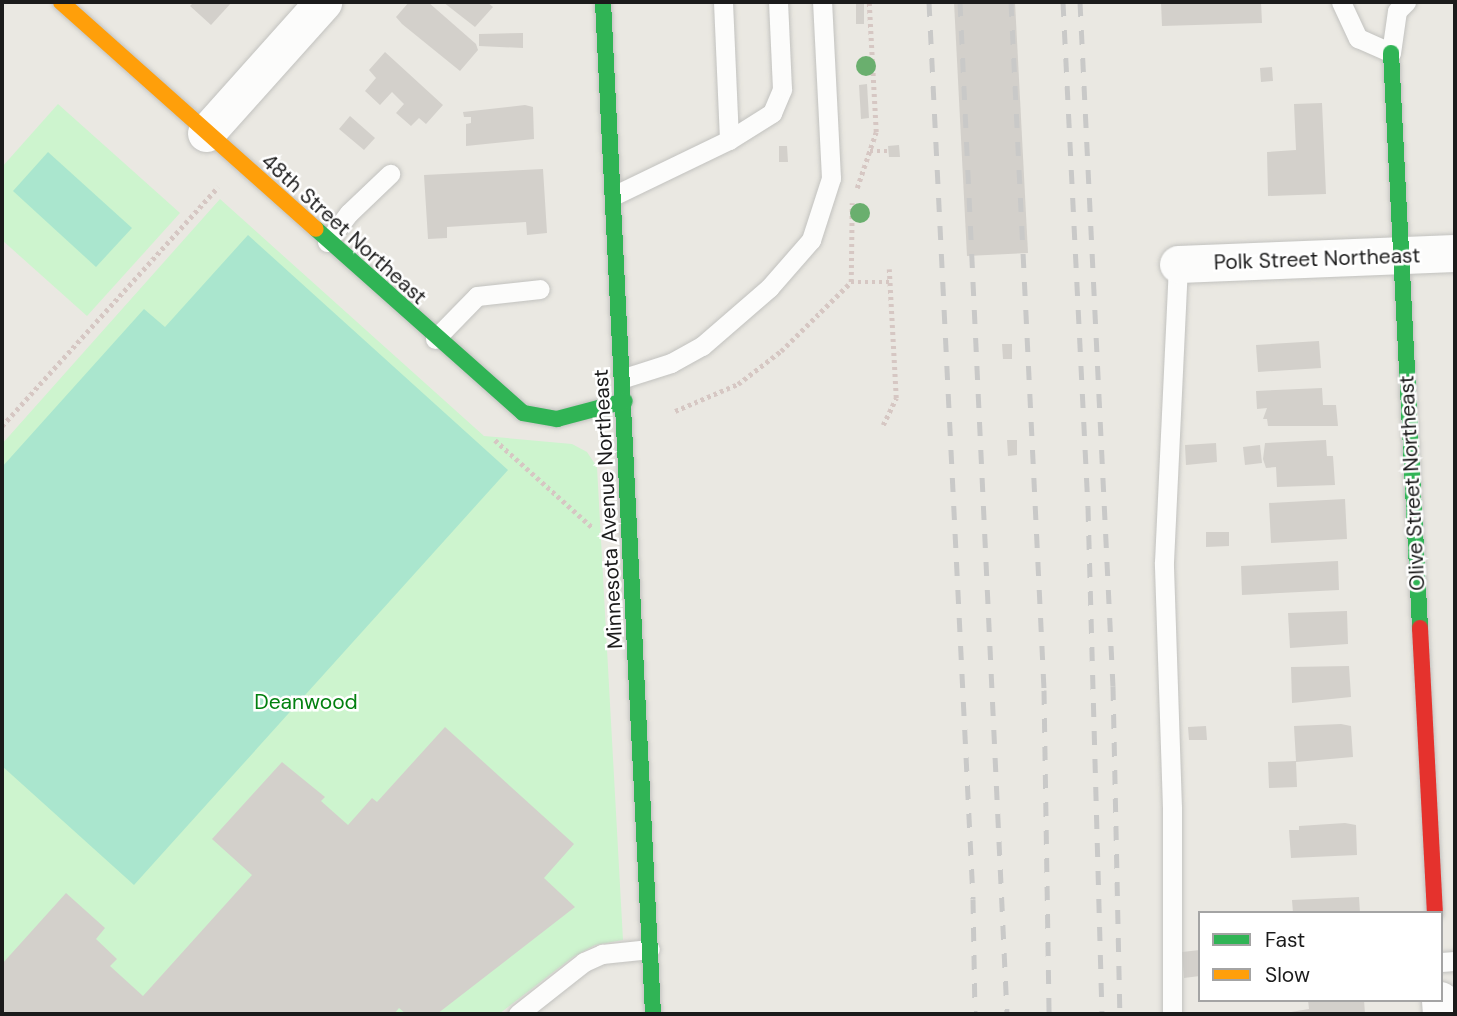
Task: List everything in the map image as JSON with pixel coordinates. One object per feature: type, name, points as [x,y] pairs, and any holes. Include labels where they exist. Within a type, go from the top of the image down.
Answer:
[{"type":"street","name":"48th Street Northeast","points":[[61,2],[435,339],[523,413],[556,419],[625,401]]},
{"type":"street","points":[[206,133],[323,2]]},
{"type":"street","name":"Minnesota Avenue Northeast","points":[[603,2],[615,195],[653,1014]]},
{"type":"street","name":"Olive Street Northeast","points":[[1391,53],[1435,911]]},
{"type":"street","name":"Polk Street Northeast","points":[[1178,264],[1455,253]]},
{"type":"lane","points":[[723,2],[729,140]]},
{"type":"lane","points":[[615,195],[729,140],[772,113],[782,89],[778,2]]},
{"type":"lane","points":[[624,378],[671,363],[702,346],[769,288],[811,240],[831,178],[822,2]]},
{"type":"lane","points":[[1341,2],[1358,38],[1391,53],[1397,11],[1406,2]]},
{"type":"lane","points":[[327,242],[349,213],[390,174]]},
{"type":"lane","points":[[1172,1014],[1172,808],[1164,562],[1178,264]]},
{"type":"lane","points":[[435,339],[477,296],[540,289]]},
{"type":"lane","points":[[518,1014],[593,958],[650,949]]},
{"type":"path","points":[[851,282],[851,205],[876,132],[869,2]]},
{"type":"path","points":[[870,150],[888,151]]},
{"type":"path","points":[[2,426],[221,183]]},
{"type":"path","points":[[883,425],[896,398],[889,269]]},
{"type":"path","points":[[675,411],[738,384],[780,351],[851,282],[889,282]]},
{"type":"path","points":[[495,440],[593,528]]},
{"type":"green space","points":[[58,104],[180,213],[87,316],[2,240],[2,167]]},
{"type":"green space","points":[[48,152],[132,228],[96,267],[13,191]]},
{"type":"green space","name":"Deanwood","points":[[220,199],[484,436],[572,444],[587,452],[597,467],[623,940],[595,945],[573,957],[499,1014],[2,1014],[2,444]]},
{"type":"green space","points":[[248,235],[508,470],[134,885],[2,766],[2,467],[144,309],[165,327]]},
{"type":"building","points":[[194,2],[232,2],[211,25],[190,6]]},
{"type":"building","points":[[409,2],[428,2],[476,44],[478,50],[460,71],[396,17]]},
{"type":"building","points":[[443,2],[487,2],[493,7],[475,27]]},
{"type":"building","points":[[856,2],[864,2],[864,24],[856,24]]},
{"type":"building","points":[[954,2],[1015,2],[1028,253],[967,256]]},
{"type":"building","points":[[1161,2],[1261,2],[1262,23],[1162,26]]},
{"type":"building","points":[[523,33],[523,48],[479,46],[479,34]]},
{"type":"building","points":[[385,52],[443,105],[426,124],[419,118],[411,126],[396,113],[404,104],[392,92],[380,105],[365,91],[376,78],[369,70]]},
{"type":"building","points":[[1272,67],[1273,81],[1261,82],[1260,68]]},
{"type":"building","points":[[867,84],[869,118],[861,119],[859,85]]},
{"type":"building","points":[[1322,103],[1326,194],[1268,196],[1267,152],[1296,150],[1294,104]]},
{"type":"building","points":[[525,105],[533,107],[534,139],[466,146],[466,124],[471,123],[471,117],[464,117],[463,112]]},
{"type":"building","points":[[350,116],[375,138],[364,150],[339,129]]},
{"type":"building","points":[[899,145],[900,157],[889,157],[888,146]]},
{"type":"building","points":[[779,146],[787,146],[788,162],[779,162]]},
{"type":"building","points":[[543,169],[547,233],[527,235],[526,222],[447,227],[447,238],[428,239],[424,175]]},
{"type":"building","points":[[1319,341],[1321,368],[1258,372],[1256,345]]},
{"type":"building","points":[[1002,344],[1012,344],[1012,359],[1003,359]]},
{"type":"building","points":[[1322,388],[1323,405],[1336,405],[1338,426],[1268,426],[1267,419],[1263,419],[1267,408],[1257,409],[1256,391]]},
{"type":"building","points":[[1007,440],[1017,440],[1017,455],[1008,456]]},
{"type":"building","points":[[1326,440],[1327,456],[1333,456],[1335,485],[1277,487],[1276,467],[1266,468],[1263,459],[1265,443]]},
{"type":"building","points":[[1216,443],[1217,462],[1186,465],[1185,445]]},
{"type":"building","points":[[1260,445],[1262,463],[1245,465],[1243,447]]},
{"type":"building","points":[[1345,499],[1347,539],[1271,543],[1269,503]]},
{"type":"building","points":[[1206,532],[1229,532],[1229,546],[1206,547]]},
{"type":"building","points":[[1338,561],[1339,590],[1242,595],[1241,566]]},
{"type":"building","points":[[1347,611],[1348,644],[1290,648],[1288,613]]},
{"type":"building","points":[[1349,666],[1351,697],[1292,703],[1291,667]]},
{"type":"building","points":[[1206,726],[1207,740],[1189,740],[1188,727]]},
{"type":"building","points":[[1294,726],[1351,726],[1353,757],[1296,762],[1297,787],[1269,788],[1268,762],[1296,761]]},
{"type":"building","points":[[445,727],[574,844],[544,878],[575,907],[437,1014],[406,1014],[399,1008],[394,1014],[2,1014],[2,964],[66,893],[105,928],[96,939],[117,959],[110,966],[143,996],[252,875],[212,839],[282,762],[325,797],[321,801],[348,825],[372,798],[377,802]]},
{"type":"building","points":[[1345,823],[1356,825],[1357,855],[1291,858],[1289,830],[1299,830],[1299,826]]},
{"type":"building","points":[[1359,897],[1360,911],[1293,911],[1292,900]]},
{"type":"building","points":[[1198,950],[1198,976],[1184,978],[1182,952]]},
{"type":"building","points":[[1308,1002],[1364,1002],[1365,1014],[1279,1014],[1309,1009]]},
{"type":"railway","points":[[929,2],[973,899],[975,1014]]},
{"type":"railway","points":[[960,2],[1007,1014]]},
{"type":"railway","points":[[1011,2],[1044,690],[1049,1014]]},
{"type":"railway","points":[[1063,2],[1088,507],[1102,1014]]},
{"type":"railway","points":[[1080,2],[1113,686],[1120,1014]]},
{"type":"traffic: fast","points":[[603,2],[653,1014]]},
{"type":"traffic: fast","points":[[1391,53],[1420,628]]},
{"type":"traffic: fast","points":[[316,229],[523,413],[557,419],[625,401]]},
{"type":"traffic: slow","points":[[61,2],[316,229]]},
{"type":"traffic: jam","points":[[1420,628],[1435,911]]}]
